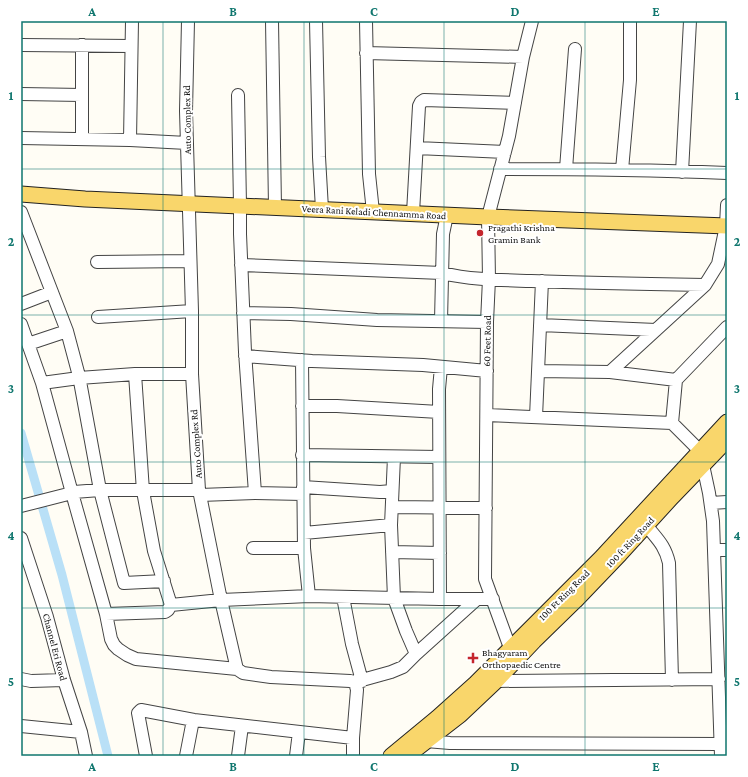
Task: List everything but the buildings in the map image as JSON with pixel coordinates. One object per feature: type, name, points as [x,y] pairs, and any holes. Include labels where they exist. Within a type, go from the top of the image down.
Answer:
[{"type":"main road","name":"Veera Rani Keladi Chennamma Road","points":[[21,194],[84,199],[726,226]]},
{"type":"main road","name":"100 Ft Ring Road","points":[[391,756],[476,684],[513,655],[601,558],[702,458],[727,422]]},
{"type":"main road","name":"100 ft Ring Road","points":[[407,756],[460,715],[496,681],[513,655],[534,641],[575,601],[672,497],[702,458],[727,440]]},
{"type":"street","points":[[130,140],[132,21]]},
{"type":"street","name":"Auto Complex Rd","points":[[188,21],[186,111],[192,311],[192,374],[200,493],[221,600],[238,669]]},
{"type":"street","points":[[272,21],[275,207]]},
{"type":"street","points":[[316,21],[318,157],[322,209]]},
{"type":"street","points":[[366,21],[369,174],[373,212]]},
{"type":"street","name":"60 Feet Road","points":[[513,655],[485,579],[487,322],[489,279],[488,217],[509,136],[523,57],[532,21]]},
{"type":"street","points":[[622,170],[630,80],[630,21]]},
{"type":"street","points":[[682,172],[690,21]]},
{"type":"street","points":[[21,45],[132,46]]},
{"type":"street","points":[[82,46],[82,140]]},
{"type":"street","points":[[566,169],[575,49]]},
{"type":"street","points":[[366,53],[523,57]]},
{"type":"street","points":[[21,94],[82,95]]},
{"type":"street","points":[[238,95],[243,313],[255,493]]},
{"type":"street","points":[[413,213],[419,106],[421,102],[424,100],[515,103]]},
{"type":"street","points":[[21,138],[130,140],[187,143]]},
{"type":"street","points":[[417,148],[505,152]]},
{"type":"street","points":[[500,169],[622,170],[727,174]]},
{"type":"street","points":[[610,372],[705,285],[718,264],[726,226],[727,206]]},
{"type":"street","points":[[21,212],[68,331],[79,378],[100,490],[124,583],[164,581]]},
{"type":"street","points":[[441,322],[443,234],[447,215]]},
{"type":"street","points":[[97,262],[190,260]]},
{"type":"street","points":[[241,265],[442,273],[454,276],[542,282],[705,285]]},
{"type":"street","points":[[536,417],[542,282]]},
{"type":"street","points":[[21,304],[52,292]]},
{"type":"street","points":[[98,317],[192,311]]},
{"type":"street","points":[[243,313],[291,314],[376,320],[487,322]]},
{"type":"street","points":[[21,324],[42,383],[106,614],[111,639],[114,645],[127,655],[136,659],[238,669],[243,673],[271,677],[359,682],[403,667],[477,599]]},
{"type":"street","points":[[540,325],[656,330]]},
{"type":"street","points":[[426,741],[450,743],[721,750],[719,679],[721,592],[714,550],[711,503],[702,458],[672,423],[676,380],[727,328]]},
{"type":"street","points":[[28,344],[68,331]]},
{"type":"street","points":[[245,356],[423,365],[487,371]]},
{"type":"street","points":[[302,360],[304,548],[309,596]]},
{"type":"street","points":[[440,599],[439,389],[441,367]]},
{"type":"street","points":[[538,371],[610,372],[676,380]]},
{"type":"street","points":[[106,614],[165,612],[171,605],[154,551],[143,491],[135,374]]},
{"type":"street","points":[[42,383],[79,378],[135,374],[192,374]]},
{"type":"street","points":[[302,406],[337,406],[439,412]]},
{"type":"street","points":[[487,415],[672,423]]},
{"type":"street","points":[[302,455],[440,457]]},
{"type":"street","points":[[394,456],[391,525],[394,598],[416,654]]},
{"type":"street","points":[[23,506],[74,492],[100,490],[200,493],[303,491],[392,492]]},
{"type":"street","points":[[711,503],[727,502]]},
{"type":"street","points":[[392,507],[486,508]]},
{"type":"street","points":[[304,533],[391,525]]},
{"type":"street","points":[[646,525],[663,546],[669,563],[672,680]]},
{"type":"street","name":"Channel Eri Road","points":[[21,538],[47,617],[64,680],[82,737],[86,756]]},
{"type":"street","points":[[253,548],[304,548]]},
{"type":"street","points":[[714,550],[727,550]]},
{"type":"street","points":[[392,552],[440,553]]},
{"type":"street","points":[[171,605],[221,600],[309,596],[493,599]]},
{"type":"street","points":[[343,597],[359,682],[356,690],[353,756]]},
{"type":"street","points":[[496,681],[719,679]]},
{"type":"street","points":[[21,680],[64,680]]},
{"type":"street","points":[[146,756],[138,713],[141,710],[192,720],[353,738]]},
{"type":"street","points":[[186,756],[192,720]]},
{"type":"street","points":[[21,726],[82,737],[83,756]]},
{"type":"street","points":[[238,756],[242,726]]},
{"type":"street","points":[[296,756],[299,732]]},
{"type":"waterway","points":[[21,433],[62,575],[108,756]]},
{"type":"place","name":"Pragathi Krishna Gramin Bank","points":[[480,233]]},
{"type":"place","name":"Bhagyaram Orthopaedic Centre","points":[[473,658]]}]
